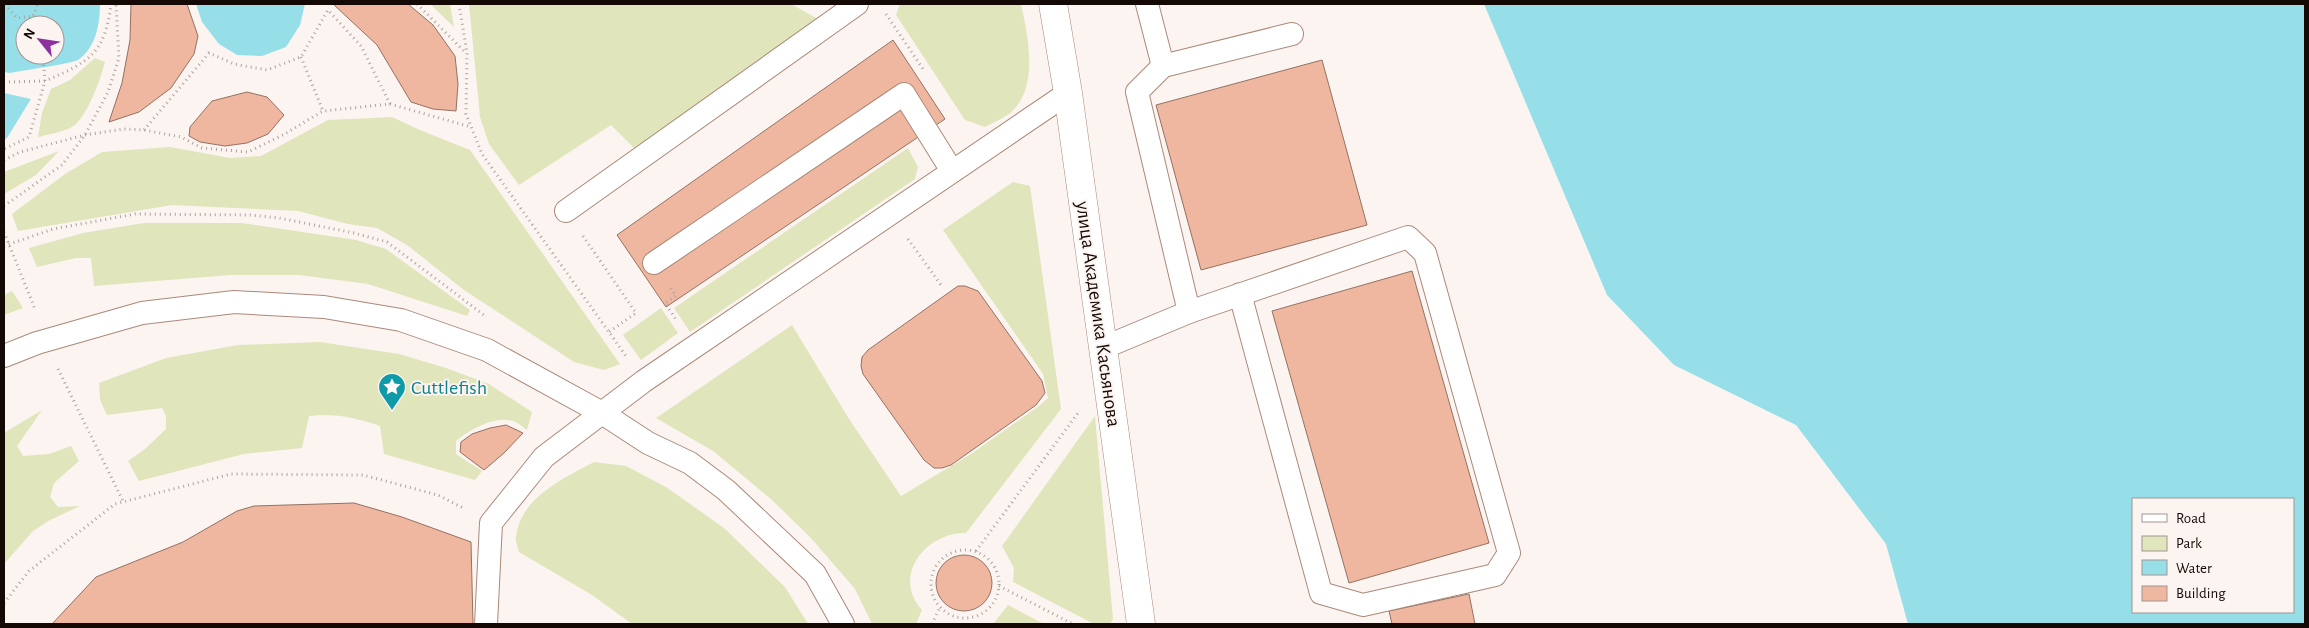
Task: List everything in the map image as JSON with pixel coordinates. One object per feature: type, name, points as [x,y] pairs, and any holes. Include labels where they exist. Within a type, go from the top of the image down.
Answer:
[{"type":"street","name":"улица Академика Касьянова","points":[[1053,4],[1068,93],[1106,360],[1141,624]]},
{"type":"lane","points":[[566,211],[857,4]]},
{"type":"lane","points":[[1148,4],[1163,66]]},
{"type":"lane","points":[[1189,312],[1137,92],[1163,66],[1292,34]]},
{"type":"lane","points":[[486,624],[491,523],[544,457],[644,381],[1068,93]]},
{"type":"lane","points":[[654,263],[904,94],[952,170]]},
{"type":"lane","points":[[1106,360],[1189,312],[1240,294],[1408,237],[1426,253],[1509,553],[1495,575],[1363,605],[1321,593],[1240,294]]},
{"type":"lane","points":[[4,356],[37,343],[142,314],[234,302],[324,307],[401,320],[487,350],[602,413],[648,443],[690,463],[726,490],[815,574],[843,624]]},
{"type":"path","points":[[8,4],[7,7],[15,15]]},
{"type":"path","points":[[4,82],[45,81],[80,66],[101,45],[111,4]]},
{"type":"path","points":[[4,206],[62,165],[85,135],[108,92],[119,58],[116,4]]},
{"type":"path","points":[[417,4],[467,53]]},
{"type":"path","points":[[459,4],[467,53],[466,114],[482,154],[629,360]]},
{"type":"path","points":[[144,130],[209,53],[234,64],[267,70],[301,57],[328,10],[361,46],[390,104]]},
{"type":"path","points":[[883,11],[898,32]]},
{"type":"path","points":[[301,57],[323,112]]},
{"type":"path","points":[[4,149],[29,137],[45,81],[44,65]]},
{"type":"path","points":[[4,160],[20,152],[85,135],[124,129],[144,130],[181,137],[202,148],[248,152],[323,112],[390,104],[471,127]]},
{"type":"path","points":[[566,211],[636,313],[609,332]]},
{"type":"path","points":[[4,246],[53,229],[135,214],[252,215],[280,218],[354,233],[387,242],[491,320]]},
{"type":"path","points":[[4,232],[35,309]]},
{"type":"path","points":[[665,303],[676,296]]},
{"type":"path","points":[[45,342],[123,501]]},
{"type":"path","points":[[976,551],[1106,360]]},
{"type":"path","points":[[4,603],[29,571],[116,504],[231,474],[364,475],[438,495],[491,523]]},
{"type":"path","points":[[965,549],[976,551],[986,556],[994,564],[998,575],[997,597],[982,614],[971,617],[949,614],[940,608],[934,598],[931,576],[936,565],[944,556],[954,551],[965,549]]},
{"type":"path","points":[[999,586],[1073,624]]},
{"type":"path","points":[[932,624],[940,608]]},
{"type":"green space","points":[[430,4],[450,4],[454,27]]},
{"type":"green space","points":[[469,4],[791,4],[818,19],[637,151],[611,125],[519,185],[489,144],[480,117]]},
{"type":"green space","points":[[900,4],[1021,4],[1028,47],[1028,77],[1025,91],[1019,103],[1009,114],[985,127],[965,120],[896,15]]},
{"type":"green space","points":[[95,58],[105,62],[93,95],[80,119],[75,125],[67,129],[38,137],[42,113],[51,89],[70,80]]},
{"type":"green space","points":[[392,117],[470,150],[620,364],[604,370],[574,362],[464,290],[407,245],[377,228],[348,224],[298,211],[172,205],[18,231],[12,214],[65,174],[102,152],[170,147],[230,158],[261,156],[328,120]]},
{"type":"green space","points":[[908,148],[918,167],[915,179],[690,332],[674,308]]},
{"type":"green space","points":[[59,151],[36,175],[4,194],[4,172]]},
{"type":"green space","points":[[1013,182],[1030,186],[1061,409],[966,533],[951,535],[938,540],[926,548],[917,558],[912,570],[910,583],[913,597],[922,610],[916,624],[872,624],[855,589],[810,537],[772,500],[713,451],[656,418],[792,325],[849,419],[901,496],[971,454],[1048,398],[1043,374],[943,230]]},
{"type":"green space","points":[[144,223],[242,223],[356,240],[386,249],[470,310],[467,316],[368,284],[299,275],[230,275],[94,286],[91,258],[76,258],[37,267],[29,248],[83,233]]},
{"type":"green space","points":[[12,291],[23,308],[4,315],[4,295]]},
{"type":"green space","points":[[661,308],[678,333],[641,360],[623,335]]},
{"type":"green space","points":[[320,342],[399,354],[446,368],[489,384],[532,412],[527,430],[513,421],[498,420],[475,428],[456,441],[456,454],[482,471],[475,480],[384,454],[380,426],[328,415],[309,416],[302,448],[244,454],[139,481],[128,461],[145,449],[166,429],[166,416],[162,408],[107,415],[100,400],[99,383],[166,358],[238,345]]},
{"type":"green space","points":[[42,410],[17,446],[23,456],[49,454],[71,446],[79,461],[54,483],[50,497],[58,507],[80,506],[48,521],[33,531],[4,564],[4,433]]},
{"type":"green space","points":[[1095,416],[1113,619],[1110,624],[1094,624],[1013,582],[1014,568],[1002,546]]},
{"type":"green space","points":[[594,462],[626,466],[666,487],[724,528],[785,587],[808,624],[632,624],[592,595],[519,552],[516,539],[519,523],[535,500],[557,482]]},
{"type":"green space","points":[[1008,605],[1044,624],[993,624]]},
{"type":"water","points":[[4,4],[100,4],[98,27],[89,49],[78,60],[65,63],[65,15],[15,15],[15,65],[57,65],[10,73],[4,72]]},
{"type":"water","points":[[196,4],[305,4],[300,25],[286,47],[262,56],[237,55],[219,44],[202,22]]},
{"type":"water","points":[[1484,4],[2305,4],[2305,624],[1908,624],[1886,544],[1796,425],[1674,365],[1607,295]]},
{"type":"water","points":[[4,93],[31,99],[4,140]]},
{"type":"building","points":[[131,4],[187,4],[198,36],[194,54],[171,88],[139,112],[109,122],[122,83],[130,40]]},
{"type":"building","points":[[333,4],[408,4],[433,25],[455,56],[458,84],[456,111],[433,109],[411,102],[377,45]]},
{"type":"building","points":[[893,40],[945,119],[666,307],[617,235]]},
{"type":"building","points":[[1322,60],[1367,225],[1201,270],[1156,105]]},
{"type":"building","points":[[247,92],[267,97],[284,115],[268,134],[247,143],[225,146],[200,142],[189,136],[190,127],[212,101]]},
{"type":"building","points":[[1412,271],[1489,543],[1349,583],[1272,311]]},
{"type":"building","points":[[958,286],[965,286],[978,291],[1042,381],[1045,393],[1036,405],[951,465],[934,468],[924,460],[863,374],[861,366],[862,357],[868,350]]},
{"type":"building","points":[[506,425],[523,433],[484,470],[460,452],[461,442],[472,434]]},
{"type":"building","points":[[354,503],[402,517],[471,542],[473,624],[52,624],[96,577],[183,542],[237,511],[254,506]]},
{"type":"building","points":[[958,555],[970,555],[984,563],[992,577],[990,594],[984,603],[970,611],[958,611],[948,606],[941,599],[936,589],[936,577],[941,567],[948,560]]},
{"type":"building","points":[[1469,594],[1475,624],[1392,624],[1389,611]]},
{"type":"place","name":"Cuttlefish","points":[[392,411]]}]
